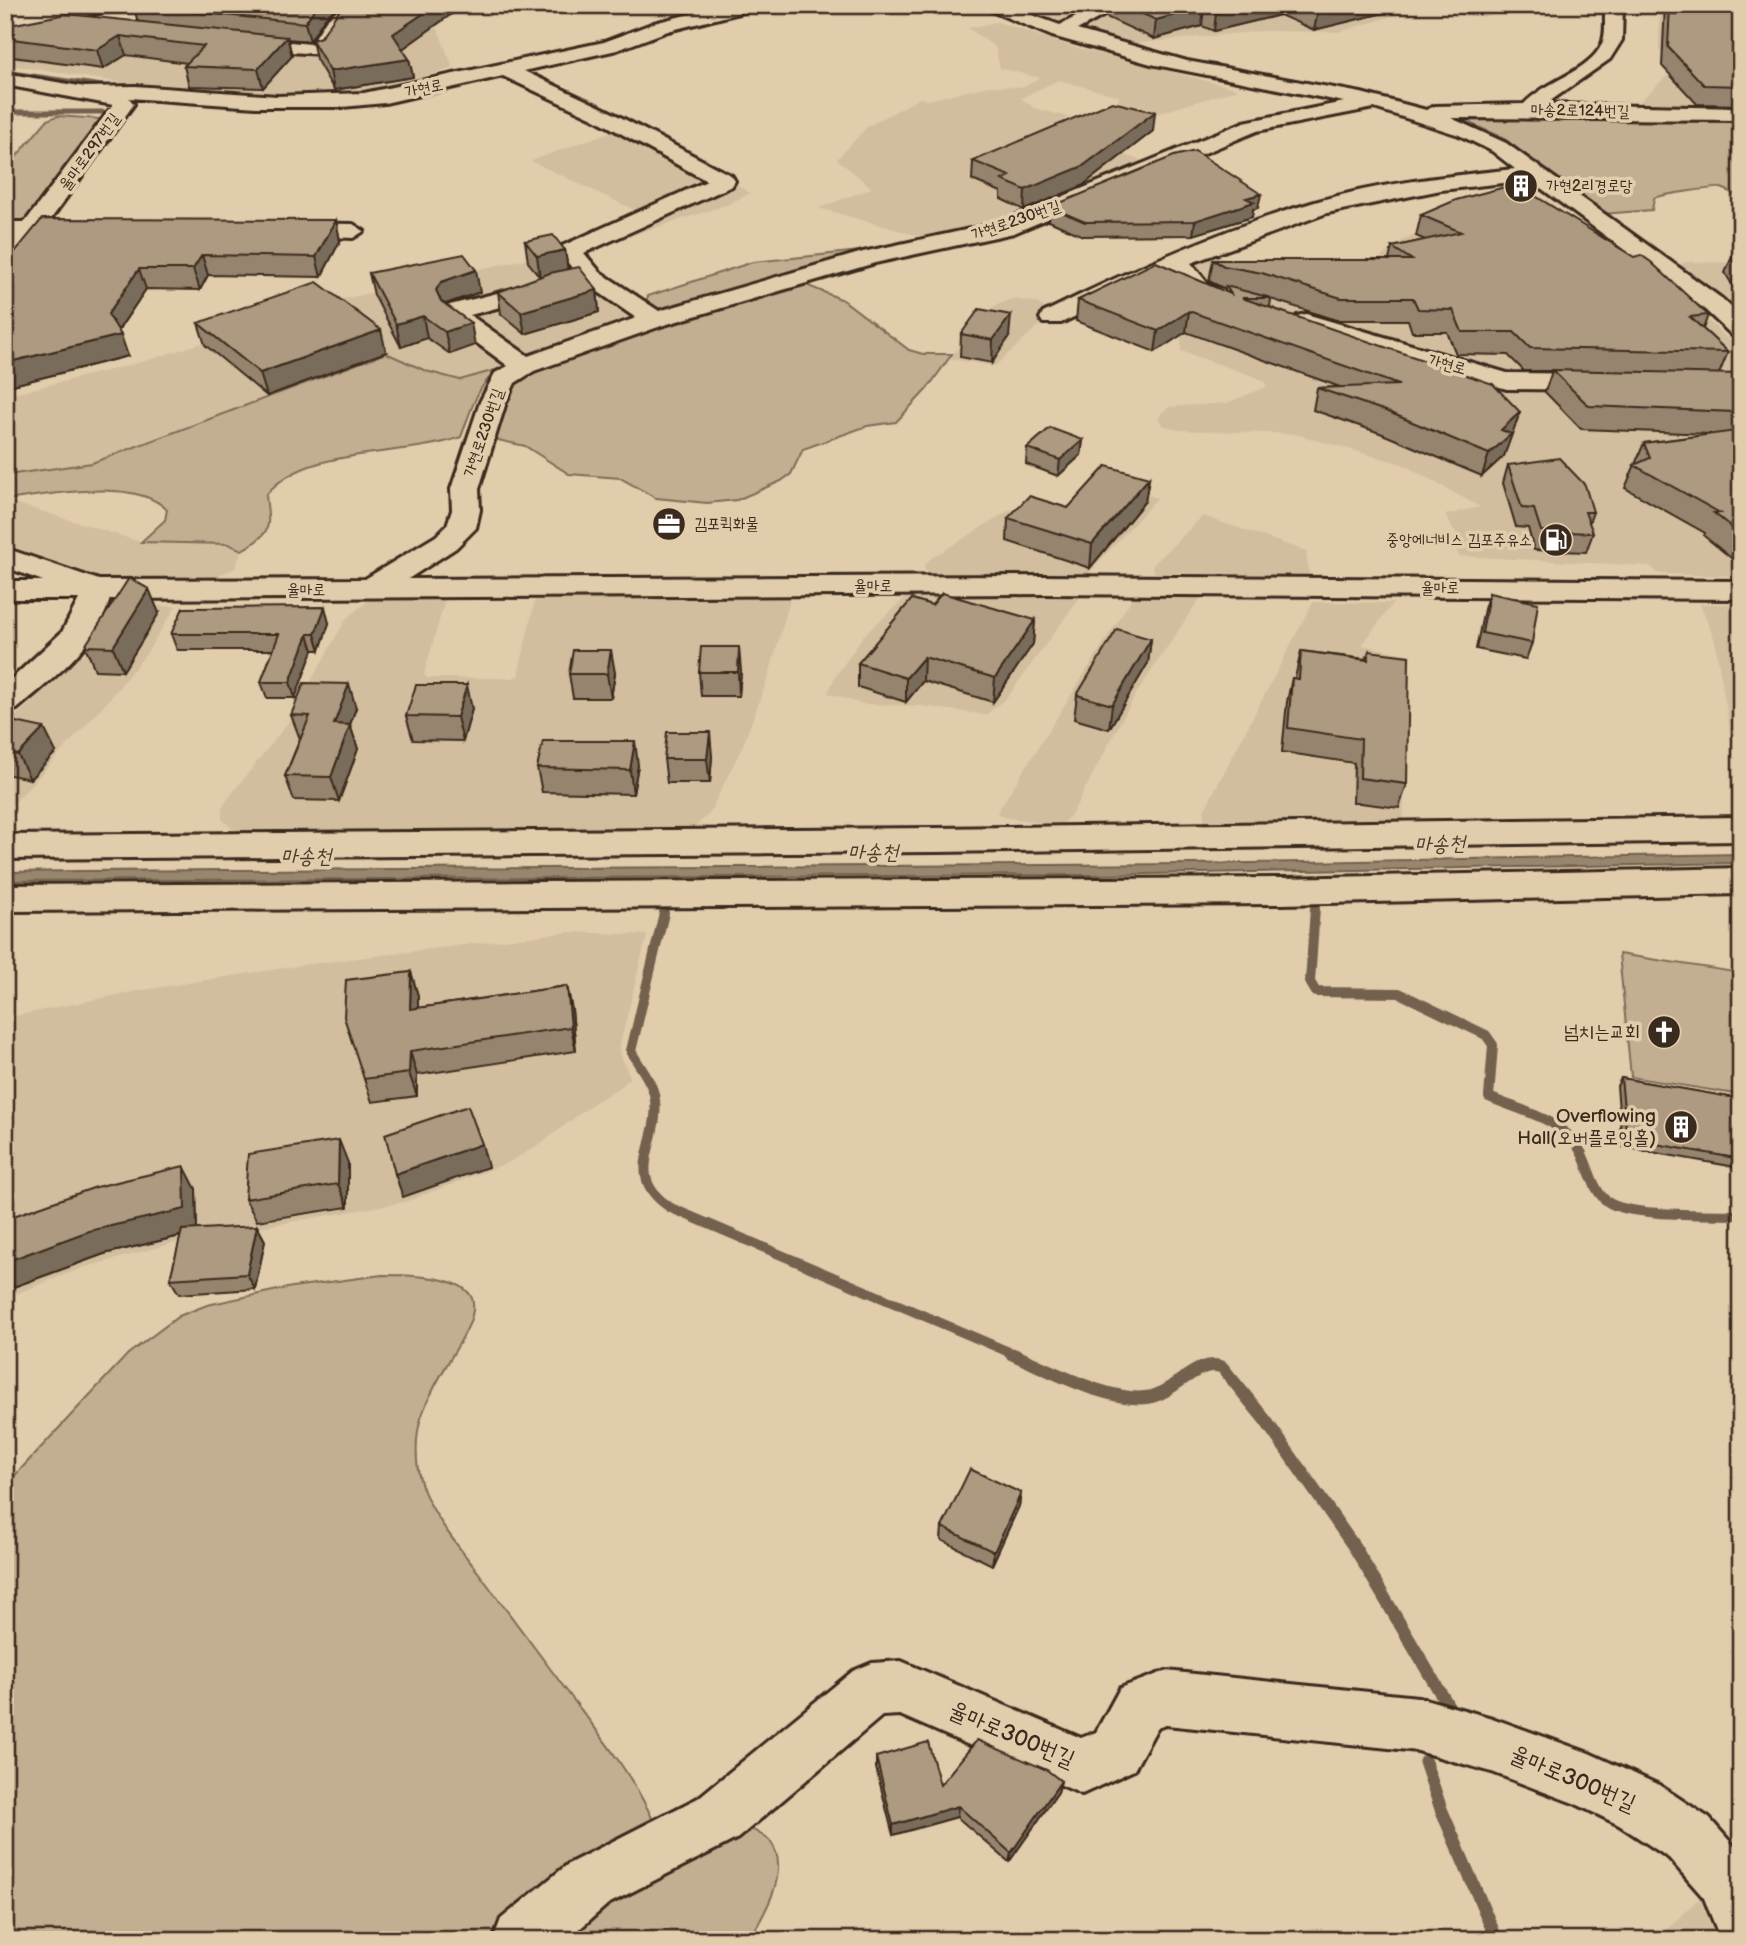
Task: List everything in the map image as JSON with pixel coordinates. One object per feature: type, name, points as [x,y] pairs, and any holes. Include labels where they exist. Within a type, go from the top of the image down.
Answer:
[{"type":"street","points":[[5,37],[206,5]]},
{"type":"street","points":[[219,41],[316,50],[332,24],[354,5]]},
{"type":"street","name":"가현로","points":[[89,92],[116,90],[249,100],[355,101],[610,46],[661,27],[749,5]]},
{"type":"street","points":[[986,5],[1109,48],[1213,72],[1419,113],[1469,130],[1731,312],[1741,330]]},
{"type":"street","points":[[1059,32],[1114,5]]},
{"type":"street","points":[[1530,110],[1538,99],[1586,70],[1612,43],[1614,5]]},
{"type":"street","points":[[78,26],[143,33]]},
{"type":"street","points":[[506,70],[612,120],[723,181],[570,251],[592,277],[656,320]]},
{"type":"street","name":"율마로297번길","points":[[5,79],[89,92],[120,99],[124,104],[5,265]]},
{"type":"street","name":"가현로230번길","points":[[370,589],[446,542],[461,528],[466,510],[465,489],[493,401],[504,379],[525,366],[656,320],[871,257],[1006,228],[1251,126],[1370,103]]},
{"type":"street","name":"마송2로124번길","points":[[1419,113],[1530,110],[1741,114]]},
{"type":"street","points":[[1052,317],[1177,261],[1345,200],[1441,183],[1534,173]]},
{"type":"street","points":[[5,229],[103,230]]},
{"type":"street","points":[[270,230],[354,231]]},
{"type":"street","name":"가현로","points":[[1177,261],[1200,290],[1271,309],[1438,363],[1527,384],[1628,382]]},
{"type":"street","points":[[525,366],[456,316],[455,311],[494,298],[592,277]]},
{"type":"street","points":[[5,557],[97,590],[93,611],[72,642],[5,702]]},
{"type":"street","name":"율마로","points":[[5,590],[1044,585],[1741,590]]},
{"type":"street","points":[[5,847],[924,840],[1741,829]]},
{"type":"street","points":[[5,898],[1282,891],[1741,881]]},
{"type":"street","name":"율마로300번길","points":[[522,1940],[588,1884],[718,1818],[872,1690],[901,1688],[1082,1766],[1115,1751],[1139,1707],[1166,1698],[1418,1724],[1504,1749],[1589,1780],[1639,1805],[1698,1848],[1724,1878],[1741,1917]]},
{"type":"shaded area","points":[[213,5],[454,5],[454,15],[437,27],[453,68],[424,77],[426,84],[371,95],[256,97],[259,92],[117,82],[5,64],[5,39]]},
{"type":"shaded area","points":[[1002,5],[1451,5],[1410,11],[1338,32],[1262,31],[1119,45]]},
{"type":"shaded area","points":[[1660,5],[1741,5],[1741,111],[1637,110],[1635,106],[1686,58],[1659,51]]},
{"type":"shaded area","points":[[998,22],[1073,47],[1239,89],[1129,122],[1118,106],[1119,96],[1058,80],[1021,98],[1034,108],[1068,117],[1047,131],[1156,165],[1014,222],[930,239],[819,208],[872,188],[837,159],[868,126],[920,98],[928,100],[988,86],[1024,87],[1040,78],[1000,68],[995,47],[968,28]]},
{"type":"shaded area","points":[[57,116],[102,119],[26,220],[5,222],[5,170],[47,120]]},
{"type":"shaded area","points":[[1453,116],[1741,120],[1741,200],[1724,189],[1709,189],[1654,198],[1652,210],[1602,214],[1502,137]]},
{"type":"shaded area","points":[[629,125],[688,154],[750,193],[726,205],[580,252],[639,212],[531,161]]},
{"type":"shaded area","points":[[1539,199],[1547,200],[1700,313],[1741,351],[1741,576],[1659,574],[1650,566],[1459,556],[1455,545],[1456,533],[1445,515],[1480,507],[1402,464],[1295,434],[1178,430],[1163,425],[1159,420],[1161,413],[1170,407],[1227,403],[1266,387],[1265,382],[1256,377],[1181,351],[1181,337],[1143,323],[1149,278],[1211,253],[1223,258],[1241,282],[1375,262],[1403,240],[1433,225]]},
{"type":"shaded area","points":[[879,249],[801,283],[843,300],[909,350],[923,354],[952,354],[927,389],[896,422],[867,426],[803,449],[791,474],[781,481],[737,500],[707,503],[656,498],[620,478],[569,474],[525,446],[489,438],[502,398],[524,371],[675,318],[646,301],[648,296],[753,262]]},
{"type":"shaded area","points":[[563,251],[637,316],[499,369],[460,380],[426,371],[386,354],[92,463],[5,477],[5,396],[142,362],[339,300]]},
{"type":"shaded area","points":[[1688,262],[1741,263],[1741,309],[1730,308],[1672,266]]},
{"type":"shaded area","points":[[1011,299],[1034,302],[1053,312],[995,366],[949,359],[993,307]]},
{"type":"shaded area","points":[[386,353],[426,371],[460,380],[499,369],[480,391],[461,437],[412,448],[330,460],[283,479],[266,495],[267,528],[260,538],[242,550],[228,544],[141,542],[165,520],[167,510],[153,500],[135,494],[113,491],[66,492],[5,500],[5,477],[92,463]]},
{"type":"shaded area","points":[[1103,480],[1157,498],[1088,574],[927,574],[924,566],[930,559],[1010,510],[1073,505]]},
{"type":"shaded area","points":[[5,500],[141,542],[228,544],[242,550],[235,568],[204,581],[91,579],[5,547]]},
{"type":"shaded area","points":[[1203,516],[1306,551],[1309,575],[1155,573],[1152,566]]},
{"type":"shaded area","points":[[1134,595],[1202,595],[1134,697],[1071,815],[1063,823],[1052,824],[1002,817],[997,813]]},
{"type":"shaded area","points":[[791,596],[769,675],[743,745],[709,814],[689,832],[246,834],[231,828],[222,819],[222,808],[287,724],[346,619],[369,600],[445,600],[424,674],[427,678],[512,678],[518,676],[535,600]]},
{"type":"shaded area","points":[[906,597],[1080,597],[1009,695],[986,715],[922,706],[862,704],[828,693],[834,679],[864,635]]},
{"type":"shaded area","points":[[1313,602],[1393,603],[1362,645],[1411,655],[1403,824],[1204,822],[1204,811]]},
{"type":"shaded area","points":[[1700,604],[1741,604],[1741,799],[1715,640]]},
{"type":"shaded area","points":[[176,606],[146,654],[107,702],[5,813],[5,726],[82,656],[117,607]]},
{"type":"shaded area","points":[[1741,854],[1741,863],[1093,875],[5,881],[5,872],[1191,864]]},
{"type":"shaded area","points":[[569,932],[647,935],[620,1044],[620,1054],[630,1077],[623,1085],[595,1102],[539,1145],[507,1163],[405,1202],[185,1240],[82,1268],[5,1298],[5,1018],[137,991],[303,965]]},
{"type":"shaded area","points":[[1619,954],[1741,973],[1741,1095],[1631,1077]]},
{"type":"shaded area","points":[[382,1275],[431,1278],[459,1286],[472,1298],[472,1315],[464,1336],[435,1386],[418,1431],[418,1467],[425,1495],[447,1531],[614,1754],[654,1822],[494,1940],[5,1940],[5,1486],[128,1354],[179,1316],[207,1305],[292,1287]]},
{"type":"shaded area","points":[[752,1829],[770,1841],[776,1852],[778,1865],[777,1878],[768,1905],[749,1940],[546,1940],[730,1831]]},
{"type":"shaded area","points":[[1707,1891],[1741,1940],[1656,1940]]},
{"type":"building","points":[[317,5],[305,23],[133,6]]},
{"type":"building","points":[[345,5],[436,5],[393,34],[409,59],[330,71],[312,40],[321,37]]},
{"type":"building","points":[[1123,5],[1246,5],[1216,13],[1204,7],[1156,20]]},
{"type":"building","points":[[1304,5],[1342,5],[1318,11]]},
{"type":"building","points":[[1670,5],[1741,5],[1741,86],[1704,85],[1668,47]]},
{"type":"building","points":[[66,14],[287,37],[258,69],[184,66],[204,46],[120,36],[97,50],[5,38],[5,29],[15,24]]},
{"type":"building","points":[[1112,102],[1155,112],[1083,166],[1025,190],[1002,180],[1010,176],[973,161]]},
{"type":"building","points":[[1195,151],[1261,194],[1246,198],[1254,202],[1195,221],[1085,222],[1050,207],[1174,156]]},
{"type":"building","points":[[1516,184],[1634,257],[1641,255],[1651,262],[1708,315],[1690,317],[1728,352],[1530,348],[1514,332],[1462,332],[1453,310],[1418,309],[1413,298],[1341,298],[1262,273],[1224,266],[1213,260],[1412,260],[1392,247],[1461,232],[1421,215],[1456,200]]},
{"type":"building","points":[[42,219],[336,220],[316,257],[202,255],[193,269],[139,269],[108,314],[121,335],[5,363],[5,264]]},
{"type":"building","points":[[553,235],[565,250],[537,256],[525,241]]},
{"type":"building","points":[[464,254],[476,270],[441,282],[436,290],[441,301],[471,323],[445,332],[423,316],[396,324],[369,273]]},
{"type":"building","points":[[1733,254],[1741,255],[1741,267]]},
{"type":"building","points":[[1156,262],[1231,294],[1226,286],[1271,298],[1242,298],[1493,384],[1520,412],[1501,430],[1511,434],[1489,454],[1386,411],[1317,388],[1399,385],[1189,311],[1158,331],[1078,300]]},
{"type":"building","points":[[579,267],[597,290],[521,312],[498,292],[550,273]]},
{"type":"building","points":[[317,282],[381,330],[260,373],[198,323]]},
{"type":"building","points":[[979,309],[1011,315],[993,340],[961,334]]},
{"type":"building","points":[[1552,370],[1741,374],[1741,535],[1714,513],[1720,513],[1634,465],[1650,458],[1644,443],[1737,431],[1735,412],[1589,406]]},
{"type":"building","points":[[1050,428],[1083,440],[1060,460],[1027,448]]},
{"type":"building","points":[[1559,458],[1585,485],[1593,512],[1585,512],[1593,533],[1541,531],[1534,509],[1522,508],[1508,465]]},
{"type":"building","points":[[1106,466],[1149,478],[1092,544],[1008,518],[1029,496],[1068,508]]},
{"type":"building","points":[[129,578],[149,589],[113,647],[85,646]]},
{"type":"building","points":[[942,593],[1035,620],[995,678],[924,657],[906,678],[858,663],[912,599],[932,605]]},
{"type":"building","points":[[1489,593],[1538,603],[1532,643],[1482,633]]},
{"type":"building","points":[[325,607],[315,634],[308,634],[290,682],[261,682],[279,634],[171,634],[183,608]]},
{"type":"building","points":[[1117,629],[1151,639],[1112,705],[1077,695]]},
{"type":"building","points":[[701,647],[739,647],[738,672],[699,672]]},
{"type":"building","points":[[573,650],[611,650],[607,674],[569,674]]},
{"type":"building","points":[[1301,651],[1368,660],[1369,651],[1409,656],[1407,784],[1360,778],[1361,739],[1288,728],[1292,678],[1299,679]]},
{"type":"building","points":[[304,683],[349,684],[334,724],[350,725],[331,777],[285,776],[310,716],[291,715]]},
{"type":"building","points":[[416,685],[467,685],[457,717],[406,716]]},
{"type":"building","points":[[11,721],[44,728],[18,755],[5,752],[5,726]]},
{"type":"building","points":[[667,732],[710,732],[707,759],[664,759]]},
{"type":"building","points":[[543,741],[635,741],[630,770],[537,768]]},
{"type":"building","points":[[411,972],[410,1009],[567,986],[571,1027],[410,1051],[409,1073],[364,1079],[344,1017],[346,980]]},
{"type":"building","name":"Overflowing Hall(오버플로잉홀)","points":[[1621,1078],[1741,1099],[1741,1159],[1627,1139]]},
{"type":"building","points":[[468,1106],[482,1144],[395,1174],[385,1134]]},
{"type":"building","points":[[339,1140],[338,1184],[245,1199],[248,1154]]},
{"type":"building","points":[[184,1166],[185,1209],[89,1231],[5,1262],[5,1219],[96,1187]]},
{"type":"building","points":[[257,1226],[247,1274],[170,1279],[182,1230]]},
{"type":"building","points":[[970,1469],[1021,1493],[994,1552],[942,1527]]},
{"type":"building","points":[[977,1740],[1047,1770],[1061,1781],[1011,1853],[958,1806],[893,1825],[876,1757],[928,1742],[940,1785]]},
{"type":"waterway","points":[[5,72],[116,88]]},
{"type":"waterway","points":[[5,112],[102,112]]},
{"type":"waterway","points":[[1315,908],[1310,982],[1316,992],[1399,993],[1486,1035],[1493,1045],[1489,1097],[1563,1130],[1580,1150],[1594,1185],[1608,1202],[1619,1207],[1652,1212],[1741,1215]]},
{"type":"waterway","points":[[664,913],[631,1051],[654,1094],[654,1127],[645,1170],[648,1183],[656,1196],[671,1208],[1016,1355]]},
{"type":"waterway","points":[[1012,1354],[1080,1384],[1134,1398],[1159,1394],[1204,1367],[1222,1367],[1266,1421],[1355,1548],[1453,1714]]},
{"type":"waterway","points":[[1425,1762],[1441,1809],[1497,1940]]},
{"type":"place","name":"가현2리경로당","points":[[1521,186]]},
{"type":"place","name":"김포퀵화물","points":[[669,524]]},
{"type":"place","name":"중앙에너비스 김포주유소","points":[[1556,540]]},
{"type":"place","name":"넘치는교회","points":[[1664,1032]]},
{"type":"place","name":"Overflowing Hall(오버플로잉홀)","points":[[1681,1127]]},
{"type":"water label","name":"마송천","points":[[1440,844]]},
{"type":"water label","name":"마송천","points":[[873,852]]},
{"type":"water label","name":"마송천","points":[[306,856]]}]
